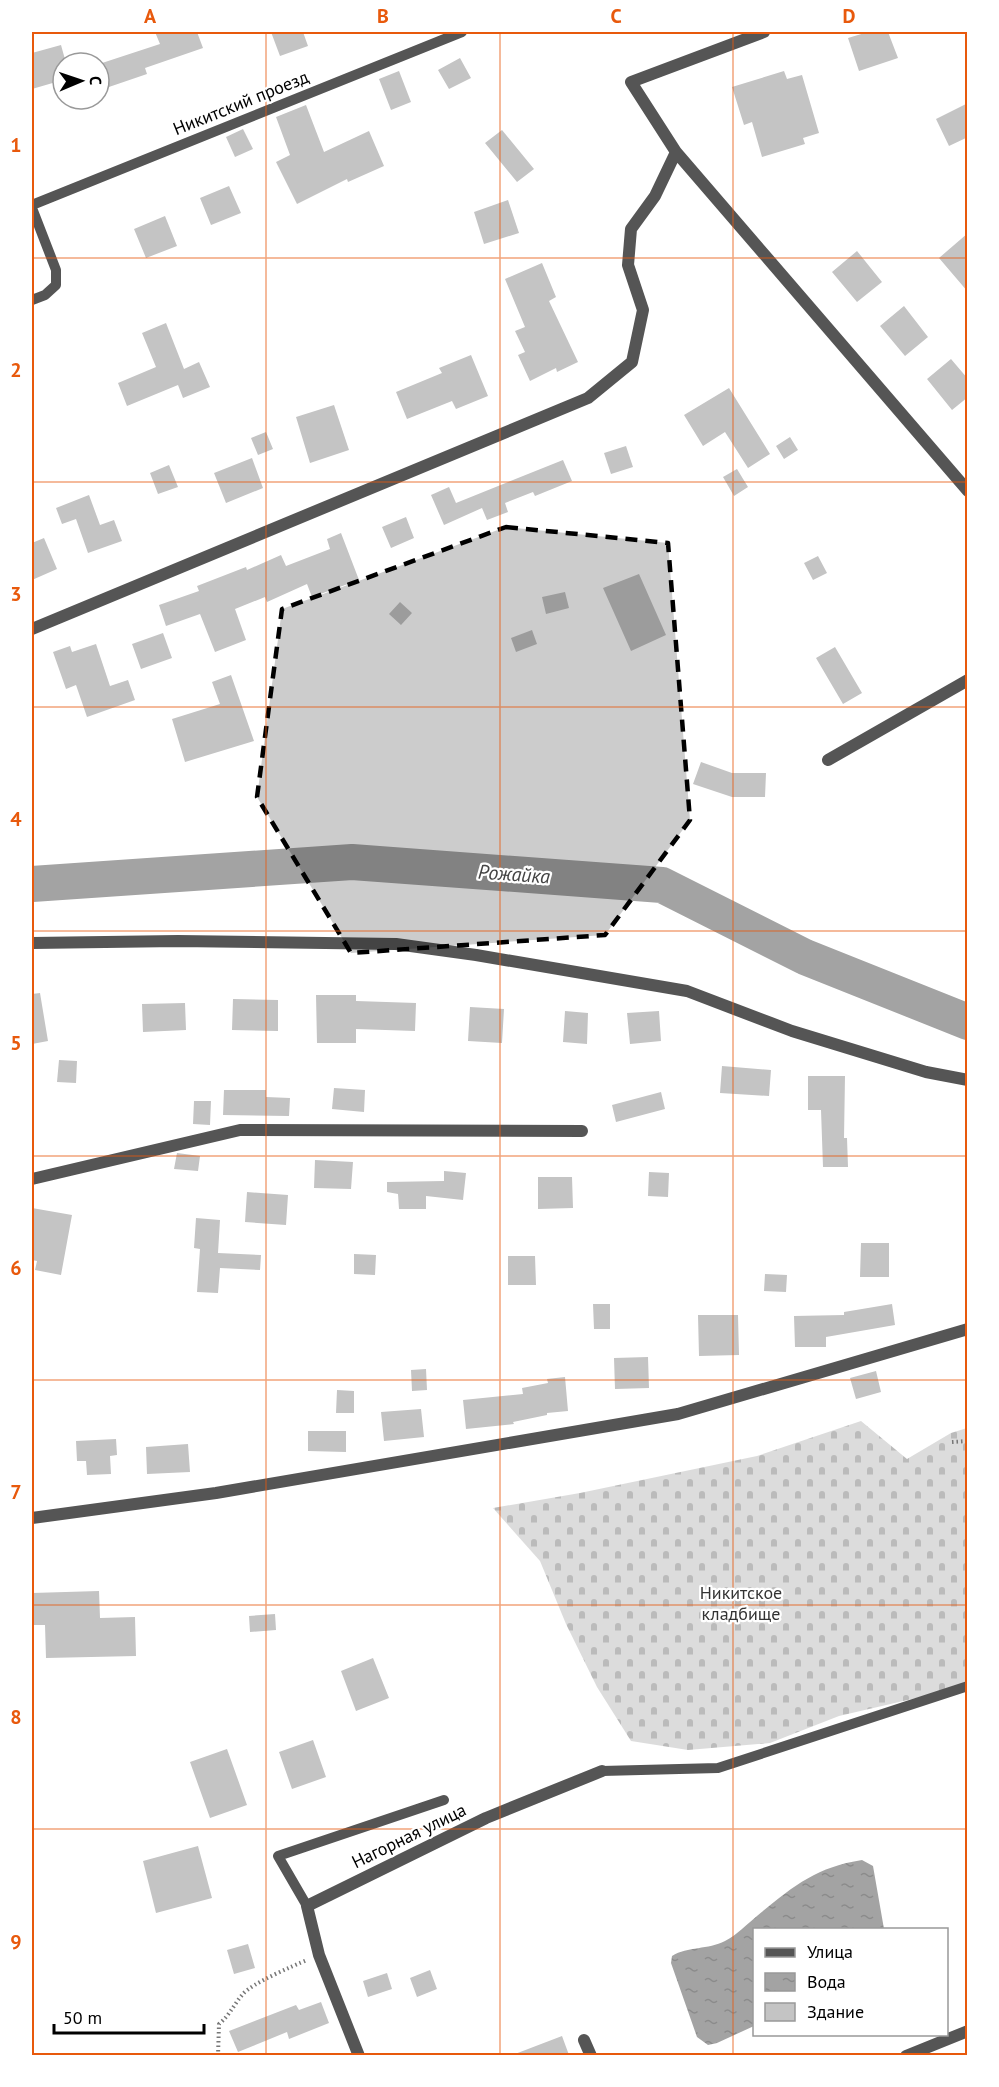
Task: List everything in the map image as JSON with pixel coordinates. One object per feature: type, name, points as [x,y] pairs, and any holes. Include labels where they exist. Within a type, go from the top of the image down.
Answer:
[{"type":"street","points":[[764,32],[631,82],[676,152],[968,491]]},
{"type":"street","points":[[32,629],[588,398],[632,362],[643,310],[628,265],[631,229],[656,196],[676,152]]},
{"type":"street","points":[[828,760],[968,680]]},
{"type":"street","points":[[32,943],[178,940],[396,944],[476,955],[687,991],[792,1031],[926,1072],[968,1080]]},
{"type":"street","points":[[32,1179],[240,1130],[582,1131]]},
{"type":"street","points":[[32,1518],[216,1493],[678,1414],[968,1329]]},
{"type":"street","name":"Нагорная улица","points":[[307,1906],[486,1818],[602,1772]]},
{"type":"street","points":[[307,1906],[319,1955],[359,2055]]},
{"type":"street","points":[[906,2055],[968,2031]]},
{"type":"street","points":[[584,2040],[591,2055]]},
{"type":"lane","name":"Никитский проезд","points":[[32,207],[462,32]]},
{"type":"lane","points":[[32,207],[56,270],[56,285],[45,295],[32,300]]},
{"type":"lane","points":[[602,1772],[718,1768],[968,1686]]},
{"type":"lane","points":[[307,1906],[278,1856],[444,1800]]},
{"type":"path","points":[[952,1442],[968,1441]]},
{"type":"path","points":[[218,2055],[219,2024],[229,2016],[244,1992],[282,1971],[319,1955]]},
{"type":"highlighted area","points":[[506,527],[668,543],[690,820],[605,935],[351,953],[257,797],[282,609]]},
{"type":"green space","name":"Никитское кладбище","points":[[861,1421],[907,1459],[951,1433],[967,1428],[967,1691],[929,1695],[839,1716],[770,1743],[688,1750],[631,1741],[597,1687],[566,1624],[540,1561],[493,1508],[580,1493],[757,1456]]},
{"type":"water","points":[[862,1860],[873,1866],[884,1928],[753,1928],[753,2026],[708,2045],[697,2037],[671,1963],[672,1956],[725,1941],[805,1880],[846,1863]]},
{"type":"building","points":[[155,32],[197,32],[203,48],[145,68],[147,74],[111,86],[111,60],[160,44]]},
{"type":"building","points":[[271,32],[303,32],[308,46],[280,56]]},
{"type":"building","points":[[868,32],[888,32],[898,58],[859,71],[848,38]]},
{"type":"building","points":[[61,45],[63,51],[51,51],[51,83],[32,89],[32,53]]},
{"type":"building","points":[[460,58],[471,78],[449,89],[438,70]]},
{"type":"building","points":[[399,71],[411,102],[391,110],[379,79]]},
{"type":"building","points":[[784,71],[787,79],[802,75],[819,133],[803,138],[805,144],[762,157],[752,122],[744,125],[732,87]]},
{"type":"building","points":[[968,103],[968,137],[949,146],[936,119]]},
{"type":"building","points":[[306,105],[324,152],[369,131],[384,166],[348,182],[347,179],[297,204],[276,162],[290,155],[276,117]]},
{"type":"building","points":[[243,129],[253,149],[235,157],[226,137]]},
{"type":"building","points":[[502,130],[534,169],[517,182],[485,143]]},
{"type":"building","points":[[229,186],[241,213],[211,225],[200,198]]},
{"type":"building","points":[[508,200],[519,233],[484,244],[474,212]]},
{"type":"building","points":[[165,216],[177,246],[146,258],[134,229]]},
{"type":"building","points":[[968,233],[968,292],[939,258]]},
{"type":"building","points":[[857,251],[882,282],[857,302],[832,272]]},
{"type":"building","points":[[542,263],[556,297],[549,301],[578,362],[557,372],[556,368],[530,381],[518,355],[525,352],[515,331],[525,327],[505,279]]},
{"type":"building","points":[[904,306],[928,337],[905,356],[880,326]]},
{"type":"building","points":[[166,323],[184,369],[199,362],[210,387],[183,398],[178,385],[127,406],[118,383],[156,367],[142,333]]},
{"type":"building","points":[[471,355],[488,396],[456,409],[452,401],[407,419],[396,392],[442,373],[439,368]]},
{"type":"building","points":[[951,359],[968,379],[968,397],[952,410],[927,379]]},
{"type":"building","points":[[729,388],[770,454],[748,468],[725,432],[703,446],[684,415]]},
{"type":"building","points":[[334,405],[349,450],[310,463],[296,417]]},
{"type":"building","points":[[266,432],[273,449],[258,455],[251,438]]},
{"type":"building","points":[[790,437],[798,450],[784,459],[776,446]]},
{"type":"building","points":[[626,446],[633,467],[611,474],[604,453]]},
{"type":"building","points":[[252,458],[263,488],[226,503],[214,473]]},
{"type":"building","points":[[563,460],[572,481],[535,496],[533,492],[505,503],[508,512],[487,520],[482,508],[444,525],[431,495],[449,487],[456,503]]},
{"type":"building","points":[[169,465],[178,487],[158,494],[150,473]]},
{"type":"building","points":[[737,469],[748,487],[734,496],[723,477]]},
{"type":"building","points":[[89,495],[100,525],[114,520],[122,541],[88,553],[76,519],[62,524],[56,508]]},
{"type":"building","points":[[406,517],[414,538],[391,548],[382,527]]},
{"type":"building","points":[[341,533],[359,580],[312,597],[307,584],[267,602],[265,597],[235,609],[246,640],[215,652],[200,614],[166,626],[159,605],[199,591],[197,586],[246,567],[247,570],[281,555],[286,566],[330,549],[327,539]]},
{"type":"building","points":[[44,538],[57,569],[32,580],[32,543]]},
{"type":"building","points":[[818,556],[827,573],[813,580],[804,563]]},
{"type":"building","points":[[639,574],[666,635],[631,651],[603,588]]},
{"type":"building","points":[[565,592],[569,608],[546,614],[542,597]]},
{"type":"building","points":[[400,602],[412,613],[401,625],[389,614]]},
{"type":"building","points":[[532,630],[537,644],[516,652],[511,638]]},
{"type":"building","points":[[163,633],[172,658],[141,669],[132,644]]},
{"type":"building","points":[[96,644],[110,686],[128,680],[135,700],[87,717],[76,685],[66,689],[53,652],[70,646],[72,652]]},
{"type":"building","points":[[835,647],[862,693],[843,704],[816,658]]},
{"type":"building","points":[[231,675],[254,741],[185,762],[172,719],[220,704],[212,682]]},
{"type":"building","points":[[701,762],[732,773],[766,773],[765,797],[732,797],[693,784]]},
{"type":"building","points":[[40,993],[48,1041],[32,1044],[32,994]]},
{"type":"building","points":[[316,995],[356,995],[356,1001],[416,1003],[415,1031],[356,1029],[356,1043],[317,1043]]},
{"type":"building","points":[[233,999],[278,1000],[278,1031],[232,1030]]},
{"type":"building","points":[[185,1003],[186,1030],[143,1032],[142,1004]]},
{"type":"building","points":[[470,1007],[504,1009],[502,1043],[468,1041]]},
{"type":"building","points":[[565,1011],[588,1013],[587,1044],[563,1042]]},
{"type":"building","points":[[659,1011],[661,1041],[630,1044],[627,1013]]},
{"type":"building","points":[[59,1060],[77,1061],[76,1083],[57,1082]]},
{"type":"building","points":[[722,1066],[771,1070],[769,1096],[720,1093]]},
{"type":"building","points":[[808,1076],[845,1076],[844,1138],[847,1138],[848,1167],[823,1167],[821,1110],[808,1110]]},
{"type":"building","points":[[334,1088],[365,1090],[364,1112],[332,1109]]},
{"type":"building","points":[[224,1090],[266,1090],[266,1097],[290,1098],[289,1116],[223,1115]]},
{"type":"building","points":[[661,1092],[665,1109],[616,1122],[612,1105]]},
{"type":"building","points":[[194,1101],[211,1101],[210,1125],[193,1124]]},
{"type":"building","points":[[177,1153],[200,1156],[198,1171],[174,1169]]},
{"type":"building","points":[[315,1160],[353,1162],[351,1189],[314,1188]]},
{"type":"building","points":[[444,1171],[466,1173],[463,1200],[426,1196],[426,1209],[399,1209],[398,1194],[387,1192],[387,1182],[444,1181]]},
{"type":"building","points":[[649,1172],[669,1173],[668,1197],[648,1196]]},
{"type":"building","points":[[538,1177],[572,1177],[573,1208],[538,1209]]},
{"type":"building","points":[[247,1192],[288,1195],[286,1225],[245,1222]]},
{"type":"building","points":[[32,1208],[72,1215],[61,1275],[35,1270],[37,1261],[32,1260]]},
{"type":"building","points":[[196,1218],[220,1220],[218,1253],[261,1255],[260,1270],[220,1268],[218,1293],[197,1292],[200,1249],[194,1248]]},
{"type":"building","points":[[861,1243],[889,1243],[889,1277],[860,1277]]},
{"type":"building","points":[[354,1254],[376,1255],[375,1275],[354,1274]]},
{"type":"building","points":[[508,1256],[535,1256],[536,1285],[508,1285]]},
{"type":"building","points":[[765,1274],[787,1275],[786,1292],[764,1291]]},
{"type":"building","points":[[593,1304],[610,1304],[610,1329],[594,1329]]},
{"type":"building","points":[[892,1304],[895,1325],[826,1337],[826,1347],[795,1347],[794,1316],[844,1315],[844,1312]]},
{"type":"building","points":[[698,1315],[738,1315],[739,1355],[699,1356]]},
{"type":"building","points":[[648,1357],[649,1388],[615,1389],[614,1358]]},
{"type":"building","points":[[426,1369],[427,1390],[412,1391],[411,1370]]},
{"type":"building","points":[[876,1371],[881,1392],[856,1399],[850,1378]]},
{"type":"building","points":[[565,1377],[568,1411],[547,1413],[547,1415],[513,1422],[514,1424],[466,1429],[463,1400],[523,1394],[522,1388],[548,1383],[547,1379]]},
{"type":"building","points":[[337,1390],[354,1391],[354,1413],[336,1413]]},
{"type":"building","points":[[421,1409],[424,1437],[384,1441],[381,1412]]},
{"type":"building","points":[[308,1431],[346,1431],[346,1452],[308,1451]]},
{"type":"building","points":[[116,1439],[117,1455],[110,1456],[111,1474],[87,1475],[86,1461],[77,1461],[76,1441]]},
{"type":"building","points":[[188,1444],[190,1472],[147,1474],[146,1447]]},
{"type":"building","points":[[99,1591],[100,1618],[135,1617],[136,1656],[46,1658],[45,1625],[32,1625],[32,1593]]},
{"type":"building","points":[[275,1614],[276,1630],[250,1632],[249,1616]]},
{"type":"building","points":[[373,1658],[389,1698],[356,1711],[341,1671]]},
{"type":"building","points":[[313,1740],[326,1777],[292,1789],[279,1752]]},
{"type":"building","points":[[227,1749],[247,1805],[210,1818],[190,1762]]},
{"type":"building","points":[[198,1846],[212,1898],[156,1913],[143,1861]]},
{"type":"building","points":[[248,1944],[255,1968],[234,1974],[227,1950]]},
{"type":"building","points":[[430,1970],[437,1989],[417,1997],[410,1978]]},
{"type":"building","points":[[387,1973],[392,1989],[368,1997],[363,1981]]},
{"type":"building","points":[[321,2002],[329,2023],[289,2039],[287,2032],[238,2052],[229,2031],[296,2005],[299,2010]]},
{"type":"building","points":[[562,2036],[569,2055],[515,2055],[515,2054]]},
{"type":"waterway","name":"Рожайка","points":[[32,884],[352,862],[662,885],[805,957],[968,1022]]}]
